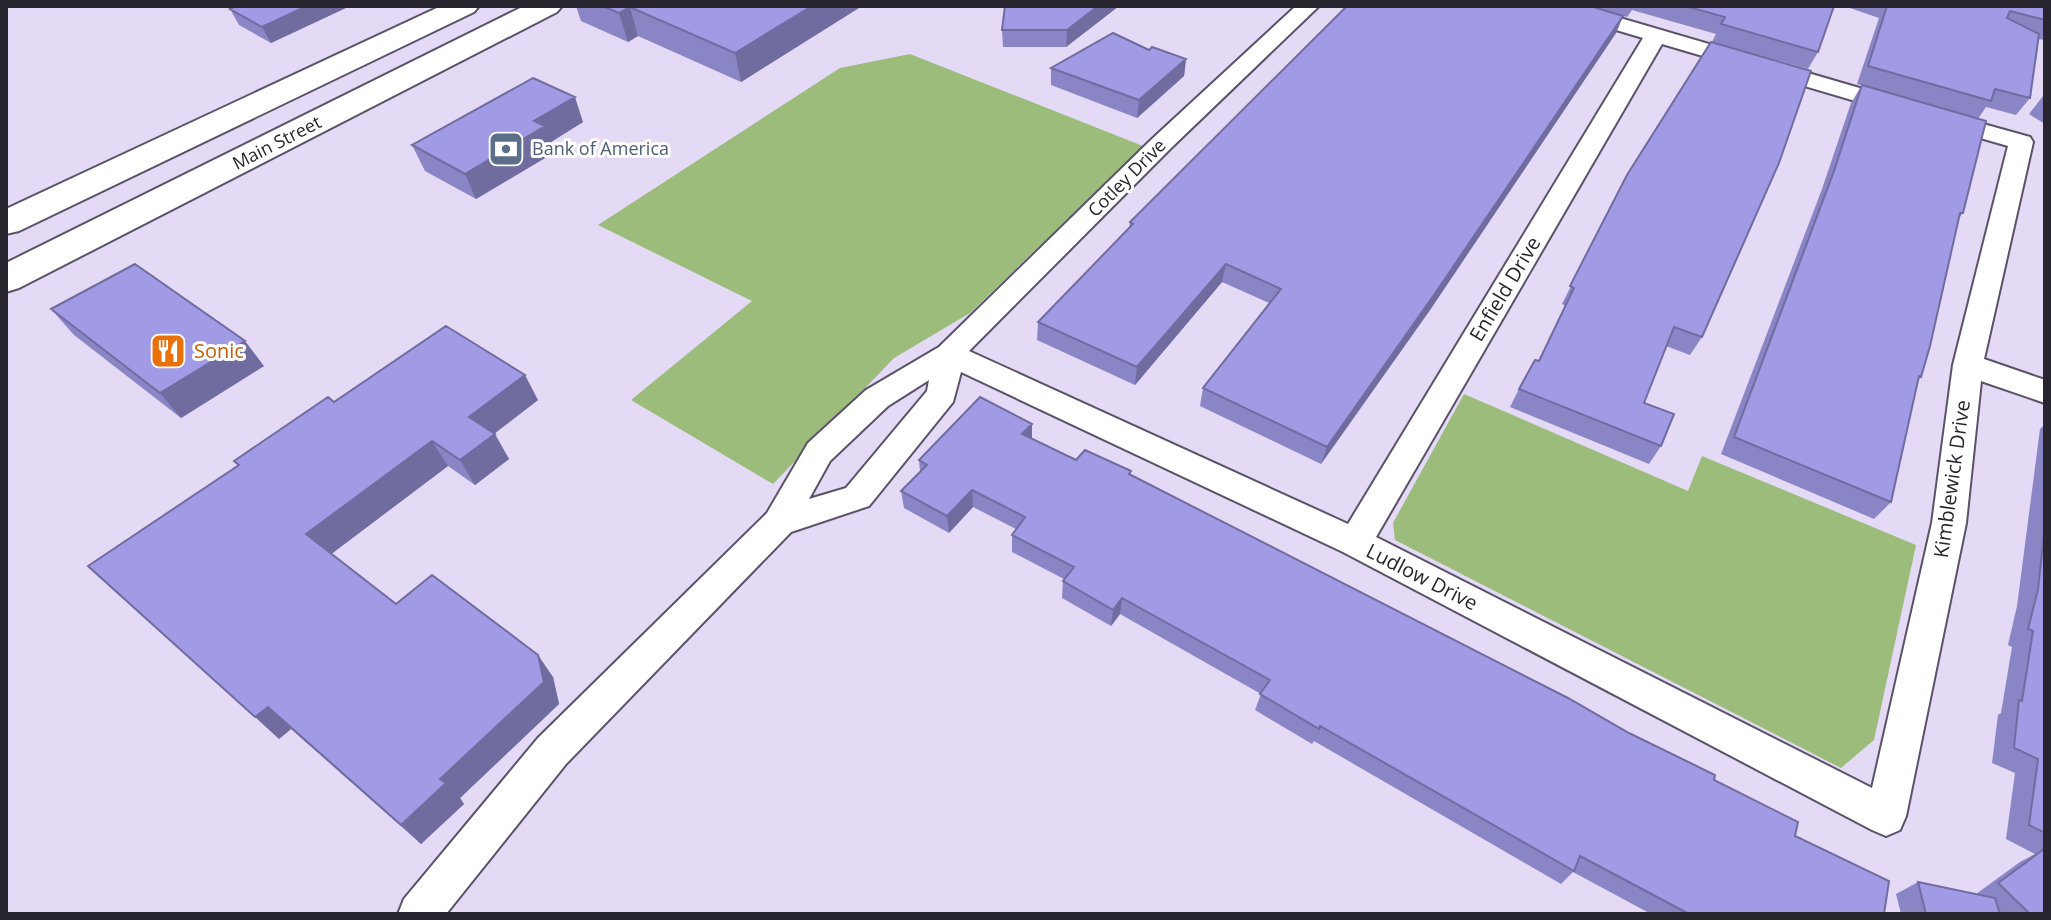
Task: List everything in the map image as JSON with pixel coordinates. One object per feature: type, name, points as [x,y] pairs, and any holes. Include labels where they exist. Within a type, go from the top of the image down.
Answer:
[{"type":"main road","name":"Main Street","points":[[6,223],[464,6]]},
{"type":"main road","name":"Main Street","points":[[6,279],[547,6]]},
{"type":"street","name":"Cotley Drive","points":[[779,522],[819,452],[877,398],[949,354],[1161,144],[1308,6]]},
{"type":"street","points":[[1556,6],[1656,35]]},
{"type":"street","name":"Kimblewick Drive","points":[[1656,35],[2021,142],[1968,365],[1949,523],[1886,816]]},
{"type":"street","name":"Enfield Drive","points":[[1355,542],[1656,35]]},
{"type":"street","points":[[419,914],[552,751],[779,522],[857,497],[942,394],[949,354]]},
{"type":"street","name":"Ludlow Drive","points":[[949,354],[1355,542],[1886,816]]},
{"type":"street","points":[[1968,365],[2045,392]]},
{"type":"green space","points":[[910,54],[1143,146],[970,313],[894,358],[773,484],[631,400],[752,301],[598,225],[840,68]]},
{"type":"green space","points":[[1464,394],[1688,491],[1702,456],[1916,545],[1874,740],[1841,768],[1395,540],[1393,523]]},
{"type":"building","points":[[236,6],[307,6],[262,27],[230,9]]},
{"type":"building","points":[[602,6],[812,6],[735,53],[630,7],[619,13]]},
{"type":"building","points":[[1005,6],[1098,6],[1067,30],[1002,30]]},
{"type":"building","points":[[1347,6],[1590,6],[1623,16],[1327,447],[1203,388],[1281,289],[1226,264],[1137,367],[1038,322],[1133,224],[1130,222]]},
{"type":"building","points":[[1685,6],[1834,6],[1818,52],[1721,24],[1725,17]]},
{"type":"building","points":[[1887,6],[2045,6],[2045,20],[2010,11],[2007,18],[2039,34],[2030,98],[1995,89],[1991,101],[1868,66]]},
{"type":"building","points":[[1113,33],[1149,50],[1152,47],[1186,59],[1139,100],[1051,68]]},
{"type":"building","points":[[1711,42],[1811,71],[1779,163],[1702,337],[1674,327],[1644,403],[1674,414],[1661,446],[1519,389],[1535,360],[1539,361],[1574,288],[1570,286],[1627,175]]},
{"type":"building","points":[[533,78],[575,97],[534,121],[545,126],[465,174],[412,145]]},
{"type":"building","points":[[1862,85],[1986,121],[1963,213],[1960,213],[1930,346],[1919,376],[1891,502],[1734,437],[1834,171]]},
{"type":"building","name":"Sonic","points":[[135,264],[245,341],[160,393],[51,309]]},
{"type":"building","points":[[446,326],[525,375],[469,417],[495,434],[460,460],[432,441],[306,534],[396,604],[432,575],[538,655],[544,682],[440,779],[446,783],[401,825],[268,707],[255,717],[88,566],[239,465],[234,461],[328,397],[334,402]]},
{"type":"building","points":[[980,397],[1032,424],[1022,434],[1076,460],[1085,450],[1131,471],[1129,474],[1568,698],[1629,733],[1715,775],[1714,780],[1798,822],[1795,836],[1889,881],[1884,914],[1689,914],[1580,856],[1574,871],[1260,694],[1270,680],[1122,598],[1113,610],[1063,581],[1074,567],[1012,535],[1025,517],[972,490],[947,516],[901,491],[927,465],[919,460]]},
{"type":"building","points":[[2045,525],[2045,833],[2029,825],[2038,759],[2014,748],[2019,700],[2022,701],[2033,631],[2028,629],[2038,589]]},
{"type":"building","points":[[2044,849],[2045,914],[2030,914],[1998,883]]},
{"type":"building","points":[[1918,882],[1995,898],[2000,914],[1926,914]]},
{"type":"place","name":"Bank of America","points":[[506,149]]},
{"type":"place","name":"Sonic","points":[[168,351]]}]
